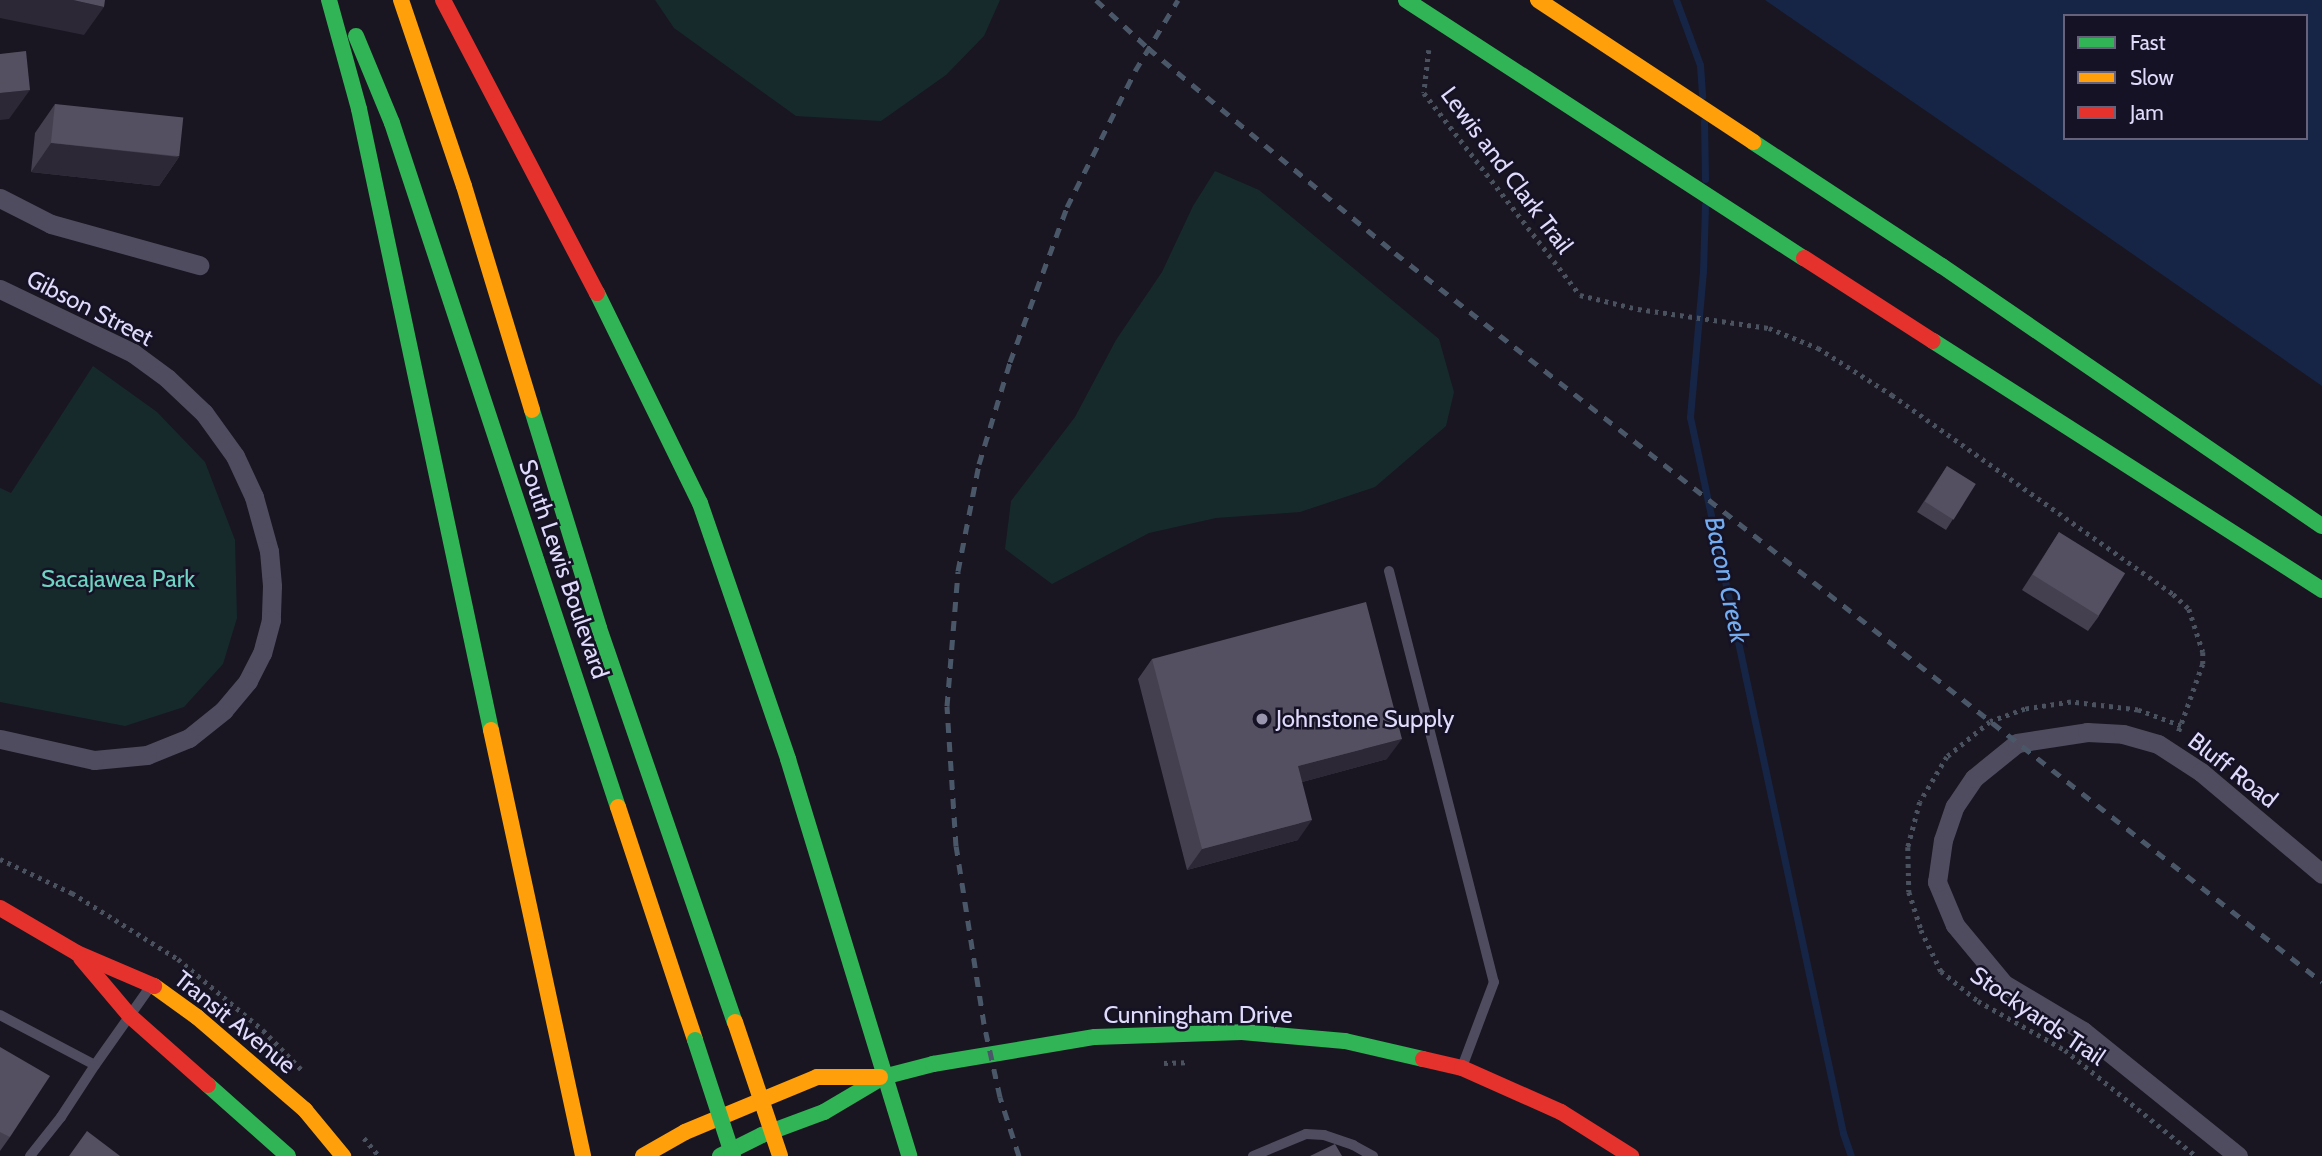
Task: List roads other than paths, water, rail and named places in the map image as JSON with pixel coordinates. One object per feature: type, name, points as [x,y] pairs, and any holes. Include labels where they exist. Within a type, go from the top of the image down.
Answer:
[{"type":"main road","points":[[329,0],[359,109],[419,380],[464,607],[583,1156]]},
{"type":"main road","name":"South Lewis Boulevard","points":[[341,0],[392,123],[733,1156]]},
{"type":"main road","name":"South Lewis Boulevard","points":[[401,0],[464,186],[599,628],[780,1156]]},
{"type":"main road","points":[[443,0],[564,225],[701,503],[788,759],[909,1156]]},
{"type":"main road","points":[[1406,0],[2322,590]]},
{"type":"main road","points":[[1538,0],[1942,266],[2322,526]]},
{"type":"main road","name":"Transit Avenue","points":[[0,908],[77,953],[152,984],[238,1049],[305,1110],[343,1156]]},
{"type":"main road","name":"Transit Avenue","points":[[77,953],[130,1016],[288,1156]]},
{"type":"main road","name":"Cunningham Drive","points":[[720,1156],[762,1135],[824,1112],[883,1077],[933,1064],[1095,1037],[1242,1032],[1345,1041],[1462,1068],[1561,1112],[1620,1153]]},
{"type":"main road","points":[[643,1156],[698,1126],[817,1077],[883,1077]]},
{"type":"street","points":[[0,198],[51,224],[199,265]]},
{"type":"street","name":"Gibson Street","points":[[0,289],[133,353],[167,378],[204,413],[235,456],[254,497],[268,551],[272,586],[271,620],[262,653],[248,681],[224,710],[189,738],[147,755],[94,760],[0,739]]},
{"type":"street","name":"Bluff Road","points":[[2238,1156],[2083,1031],[2004,984],[1955,925],[1937,882],[1943,841],[1955,806],[1974,778],[2017,743],[2087,732],[2123,734],[2158,744],[2201,772],[2322,874]]},
{"type":"lane","points":[[1389,571],[1494,982],[1462,1068]]},
{"type":"lane","points":[[30,1156],[61,1117],[152,984]]},
{"type":"lane","points":[[0,1015],[95,1065]]},
{"type":"lane","points":[[1253,1156],[1306,1134],[1324,1135],[1353,1145],[1373,1156]]},
{"type":"water","points":[[1765,0],[2322,0],[2322,386],[2035,186]]},
{"type":"waterway","name":"Bacon Creek","points":[[1676,0],[1700,65],[1702,96]]},
{"type":"waterway","name":"Bacon Creek","points":[[1704,121],[1705,179]]},
{"type":"waterway","name":"Bacon Creek","points":[[1705,205],[1703,271],[1690,417],[1843,1133],[1851,1156]]},
{"type":"railway","points":[[1096,0],[1148,48],[1395,253],[2322,982]]},
{"type":"railway","points":[[1019,1156],[1000,1097],[984,1024],[956,846],[947,706],[958,571],[979,464],[1010,362],[1067,207],[1135,71],[1178,0]]},
{"type":"place","name":"Johnstone Supply","points":[[1262,719]]},
{"type":"park label","name":"Sacajawea Park","points":[[118,579]]}]
